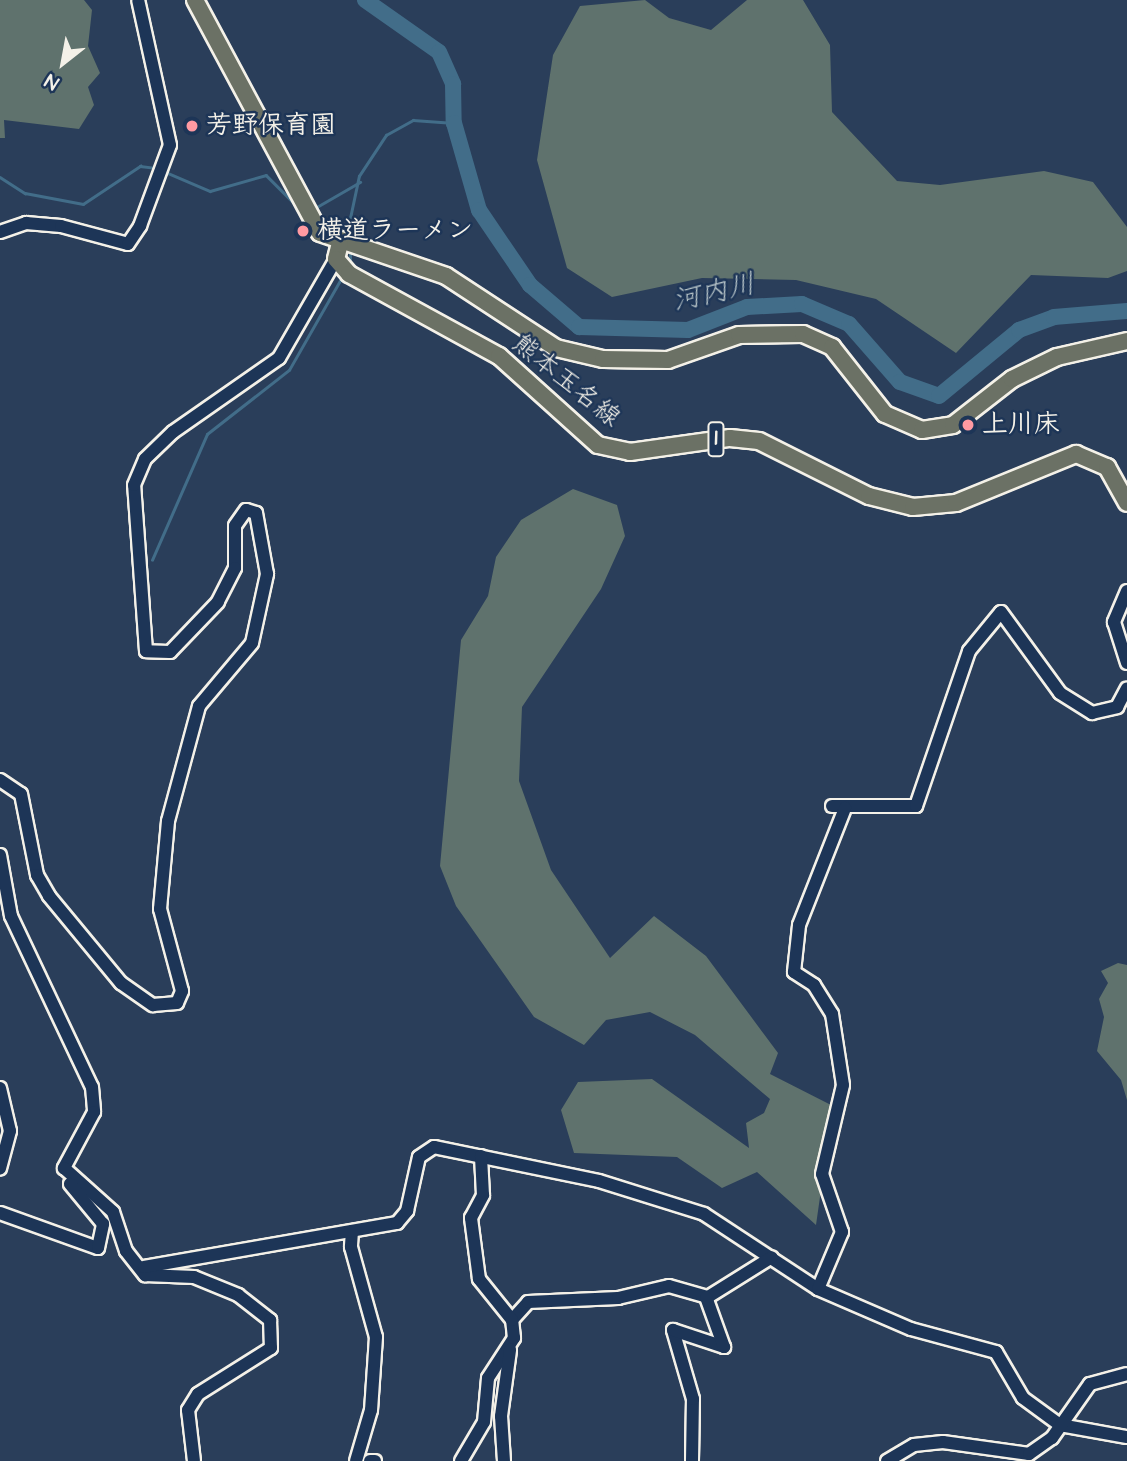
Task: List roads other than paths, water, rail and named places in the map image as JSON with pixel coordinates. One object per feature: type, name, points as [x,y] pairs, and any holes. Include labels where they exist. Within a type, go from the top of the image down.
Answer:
[{"type":"main road","name":"熊本玉名線","points":[[195,0],[312,222],[338,251],[349,274],[499,356],[598,445],[630,452],[714,439],[759,442],[869,496],[913,507],[956,503],[1076,454],[1107,467],[1127,503]]},
{"type":"main road","points":[[338,251],[423,264],[536,340],[579,356],[668,360],[739,335],[818,338],[885,414],[922,430],[953,425],[1012,379],[1057,357],[1127,341]]},
{"type":"street","points":[[0,232],[26,223],[61,226],[128,244],[164,168],[166,112],[138,0]]},
{"type":"street","points":[[0,780],[21,794],[37,875],[49,896],[121,983],[153,1005],[167,1009],[177,1003],[182,991],[160,909],[168,821],[199,706],[252,643],[267,574],[256,513],[246,510],[235,526],[235,568],[218,602],[170,652],[146,651],[134,485],[145,459],[173,432],[279,358],[338,251]]},
{"type":"street","points":[[1127,590],[1114,622],[1127,663]]},
{"type":"street","points":[[818,1289],[842,1232],[822,1174],[843,1086],[832,1014],[814,985],[794,972],[799,925],[839,807],[916,806],[969,651],[1001,612],[1052,684],[1092,713],[1117,706],[1127,688]]},
{"type":"street","points":[[0,855],[10,916],[92,1087],[94,1112],[63,1160],[71,1177],[103,1224],[98,1248],[0,1213]]},
{"type":"street","points":[[0,1088],[10,1131],[0,1168]]},
{"type":"street","points":[[144,1267],[352,1231],[403,1218],[419,1157],[429,1148],[481,1156],[599,1181],[704,1213],[818,1289],[911,1329],[996,1353],[1023,1398],[1060,1425],[1127,1437]]},
{"type":"street","points":[[481,1156],[483,1195],[471,1218],[479,1279],[512,1320]]},
{"type":"street","points":[[71,1177],[113,1212],[126,1251],[154,1279],[194,1277],[217,1286],[270,1320],[271,1348],[198,1394],[188,1410],[194,1461]]},
{"type":"street","points":[[352,1231],[351,1247],[376,1337],[371,1410],[356,1461]]},
{"type":"street","points":[[504,1461],[501,1416],[512,1320],[528,1302],[618,1297],[669,1286],[706,1297],[772,1257]]},
{"type":"street","points":[[692,1461],[693,1399],[673,1330],[724,1347],[706,1297]]},
{"type":"street","points":[[461,1461],[484,1422],[488,1378],[510,1350]]},
{"type":"street","points":[[887,1461],[915,1445],[943,1442],[1029,1454],[1043,1449],[1090,1384],[1127,1374]]},
{"type":"waterway","name":"河内川","points":[[365,0],[439,52],[453,84],[454,123],[479,210],[530,285],[579,327],[688,330],[747,307],[802,304],[849,324],[900,382],[939,396],[1019,330],[1054,317],[1127,311]]},
{"type":"waterway","points":[[346,237],[359,176],[386,135],[413,120],[454,123]]},
{"type":"waterway","points":[[0,177],[25,193],[83,204],[140,166],[157,168]]},
{"type":"waterway","points":[[163,171],[210,191],[266,175],[293,202]]},
{"type":"waterway","points":[[315,208],[360,182]]},
{"type":"waterway","points":[[350,250],[350,266]]},
{"type":"waterway","points":[[152,560],[207,434],[289,370],[342,277]]},
{"type":"place","name":"芳野保育園","points":[[192,126]]},
{"type":"place","name":"横道ラーメン","points":[[303,231]]},
{"type":"place","name":"上川床","points":[[968,425]]}]
